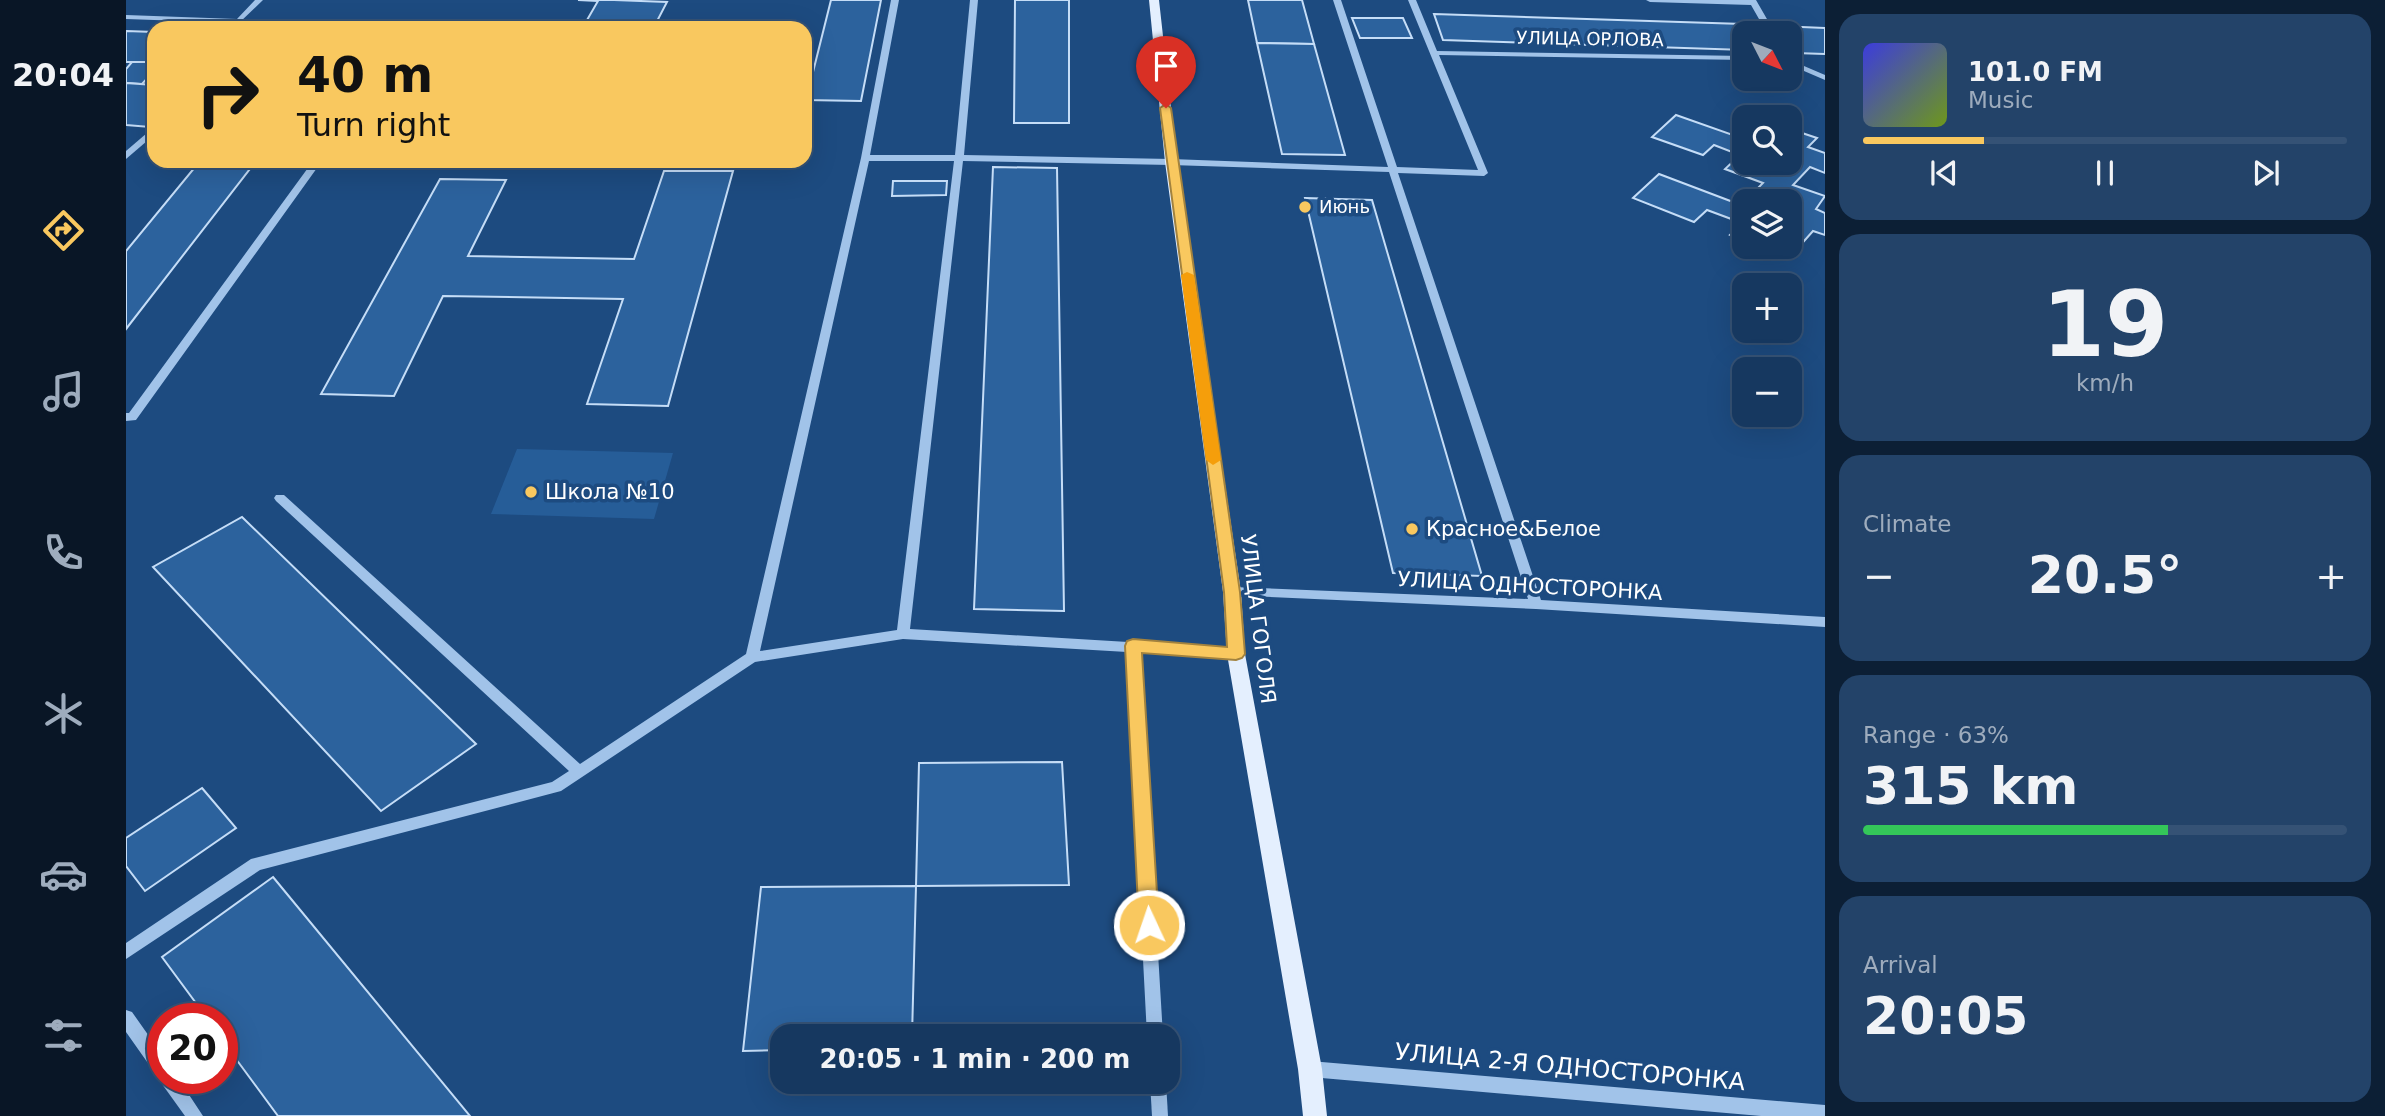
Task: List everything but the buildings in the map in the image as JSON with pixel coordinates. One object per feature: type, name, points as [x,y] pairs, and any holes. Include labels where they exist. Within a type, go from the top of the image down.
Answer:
[{"type":"main road","name":"УЛИЦА ГОГОЛЯ","points":[[1154,0],[1171,162],[1232,592],[1236,654],[1310,1069],[1315,1116]]},
{"type":"street","points":[[126,17],[239,21],[259,0]]},
{"type":"street","points":[[752,657],[865,158],[895,0]]},
{"type":"street","points":[[902,634],[959,158],[974,0]]},
{"type":"street","points":[[1337,0],[1536,604]]},
{"type":"street","points":[[865,158],[1171,162],[1484,173],[1412,0]]},
{"type":"street","points":[[1650,0],[1753,1],[1764,21]]},
{"type":"street","name":"УЛИЦА ОРЛОВА","points":[[1435,53],[1732,58]]},
{"type":"street","points":[[126,156],[147,136]]},
{"type":"street","points":[[126,417],[132,417],[313,168]]},
{"type":"street","points":[[280,498],[579,772]]},
{"type":"street","name":"УЛИЦА ОДНОСТОРОНКА","points":[[1232,592],[1536,604],[1825,622]]},
{"type":"street","points":[[126,952],[256,864],[555,787],[752,657],[902,634],[1236,654]]},
{"type":"street","points":[[1133,646],[1154,1024]]},
{"type":"street","points":[[126,1018],[147,1048]]},
{"type":"street","name":"УЛИЦА 2-Я ОДНОСТОРОНКА","points":[[1310,1069],[1825,1113]]},
{"type":"street","points":[[179,1094],[195,1116]]},
{"type":"street","points":[[1159,1094],[1160,1116]]},
{"type":"lane","points":[[1802,67],[1825,78]]},
{"type":"shaded area","points":[[517,449],[673,453],[654,519],[491,514]]},
{"type":"slow traffic","points":[[1187,275],[1213,460]]},
{"type":"place","name":"Июнь","points":[[1305,207]]},
{"type":"place","name":"Школа №10","points":[[531,492]]},
{"type":"place","name":"Красное&Белое","points":[[1412,529]]},
{"type":"route","points":[[1149,925],[1133,646],[1236,654],[1232,592],[1171,162],[1166,108]]}]
